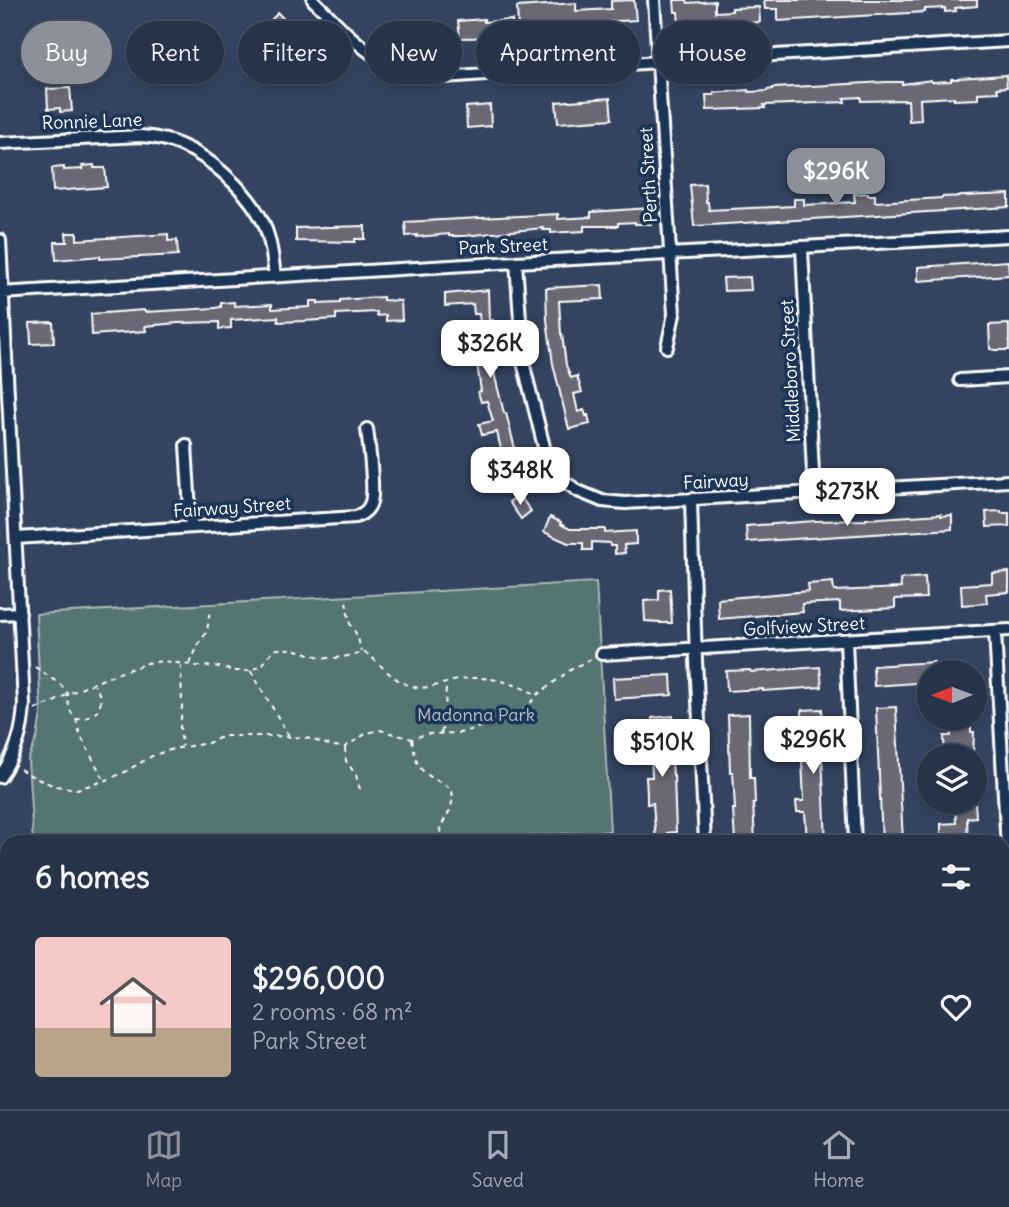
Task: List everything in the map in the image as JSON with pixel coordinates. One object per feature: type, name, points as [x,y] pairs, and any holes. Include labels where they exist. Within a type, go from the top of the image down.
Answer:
[{"type":"street","points":[[313,0],[363,49],[391,66],[417,75],[444,77],[654,62]]},
{"type":"street","name":"Perth Street","points":[[654,0],[655,21]]},
{"type":"street","points":[[771,55],[1009,41]]},
{"type":"street","name":"Perth Street","points":[[659,84],[674,314],[667,347]]},
{"type":"street","name":"Ronnie Lane","points":[[0,143],[141,136],[163,138],[188,147],[219,168],[256,209],[270,241],[275,277]]},
{"type":"street","name":"Park Street","points":[[1,293],[1009,236]]},
{"type":"street","points":[[0,240],[6,448],[16,538],[24,682],[23,724],[18,744],[0,777]]},
{"type":"street","name":"Middleboro Street","points":[[802,248],[814,493]]},
{"type":"street","name":"Fairway","points":[[516,262],[523,362],[546,455],[558,477],[594,499],[625,503],[1009,481]]},
{"type":"street","points":[[960,380],[1009,377]]},
{"type":"street","name":"Fairway Street","points":[[16,538],[356,517],[368,508],[372,495],[368,429]]},
{"type":"street","points":[[186,445],[191,527]]},
{"type":"street","points":[[691,500],[705,835]]},
{"type":"street","points":[[0,614],[20,613]]},
{"type":"street","name":"Golfview Street","points":[[602,654],[1009,630]]},
{"type":"street","points":[[995,631],[1006,835]]},
{"type":"street","points":[[846,641],[855,835]]},
{"type":"path","points":[[346,602],[350,624],[358,637],[361,653]]},
{"type":"path","points":[[190,665],[207,632],[210,608]]},
{"type":"path","points":[[34,709],[147,663],[163,661],[251,671],[263,664],[273,650],[287,647],[337,658],[366,653],[388,674],[417,687],[484,678],[504,681],[537,695]]},
{"type":"path","points":[[20,769],[55,786],[77,789],[123,773],[154,755],[208,743],[224,736],[307,738],[331,747],[345,747],[367,733],[380,730],[412,739],[426,734],[460,733],[527,708],[537,695],[573,668],[602,654]]},
{"type":"path","points":[[181,663],[182,747]]},
{"type":"path","points":[[34,666],[61,684],[68,694],[68,704],[80,735],[104,781]]},
{"type":"path","points":[[251,671],[289,737]]},
{"type":"path","points":[[441,734],[445,721],[446,683]]},
{"type":"path","points":[[76,719],[85,719],[95,714],[101,705],[99,692],[93,684]]},
{"type":"path","points":[[412,739],[421,770],[452,790],[453,799],[440,828],[441,835]]},
{"type":"path","points":[[345,747],[346,761],[356,775],[361,793]]},
{"type":"green space","name":"Madonna Park","points":[[596,582],[610,831],[545,835],[33,835],[28,760],[37,738],[41,713],[36,614]]},
{"type":"building","points":[[634,0],[636,20],[518,21],[517,7],[576,3],[576,11],[611,9],[611,1]]},
{"type":"building","points":[[674,0],[687,0],[688,3],[715,1],[715,12],[759,7],[760,21],[679,21],[678,12],[675,12]]},
{"type":"building","points":[[764,0],[977,0],[977,6],[945,12],[945,8],[925,9],[925,12],[778,21],[778,9],[765,9]]},
{"type":"building","points":[[278,13],[286,21],[270,21]]},
{"type":"building","points":[[484,19],[476,21],[476,38],[462,38],[462,21],[458,21]]},
{"type":"building","points":[[1006,75],[1007,87],[997,88],[998,92],[978,93],[978,99],[920,99],[921,120],[909,121],[908,100],[861,101],[861,97],[844,98],[845,102],[707,110],[706,95],[714,93],[886,82],[902,84],[931,80],[951,81],[958,78]]},
{"type":"building","points":[[70,88],[72,111],[48,109],[47,89]]},
{"type":"building","points":[[610,98],[612,119],[558,123],[556,102]]},
{"type":"building","points":[[490,105],[491,126],[467,128],[466,107]]},
{"type":"building","points":[[94,165],[94,168],[105,168],[107,187],[53,191],[52,168],[83,169],[82,166]]},
{"type":"building","points":[[705,184],[709,210],[794,206],[794,199],[804,199],[804,205],[855,202],[854,194],[868,193],[875,195],[875,202],[1009,194],[1009,207],[694,226],[690,185]]},
{"type":"building","points":[[650,208],[651,224],[635,222],[618,223],[618,226],[584,226],[584,231],[551,233],[551,230],[543,228],[464,236],[406,236],[405,222],[558,214],[558,219],[591,217],[591,212]]},
{"type":"building","points":[[365,226],[365,239],[355,239],[355,242],[296,241],[296,228]]},
{"type":"building","points":[[66,233],[77,233],[77,240],[168,234],[168,241],[177,240],[178,255],[100,259],[100,256],[56,260],[55,242],[67,242]]},
{"type":"building","points":[[1008,261],[1009,275],[918,281],[918,267]]},
{"type":"building","points":[[750,277],[751,290],[724,291],[723,278]]},
{"type":"building","points":[[602,285],[603,299],[559,301],[566,365],[571,378],[577,376],[582,392],[574,394],[578,412],[584,410],[590,424],[569,429],[553,364],[546,288]]},
{"type":"building","points":[[488,290],[489,321],[493,320],[496,347],[493,347],[496,361],[492,362],[522,477],[509,480],[506,467],[498,469],[496,460],[503,458],[497,432],[482,435],[479,424],[493,421],[487,401],[481,402],[478,392],[481,391],[476,357],[483,356],[479,314],[474,314],[473,304],[445,306],[445,294]]},
{"type":"building","points":[[383,297],[383,300],[401,301],[402,320],[386,321],[386,315],[377,316],[377,312],[336,314],[336,319],[304,321],[278,322],[278,317],[231,320],[231,328],[219,329],[219,322],[178,323],[145,326],[146,331],[92,335],[91,314],[215,308],[221,307],[221,303],[234,302],[235,306],[272,304],[272,309],[310,307],[310,301],[318,301],[318,304],[340,303],[340,300]]},
{"type":"building","points":[[53,322],[54,343],[31,344],[30,323]]},
{"type":"building","points":[[1009,324],[1009,350],[990,349],[989,325]]},
{"type":"building","points":[[519,495],[531,511],[521,519],[509,502]]},
{"type":"building","points":[[986,512],[1009,513],[1009,526],[987,527]]},
{"type":"building","points":[[952,515],[952,529],[747,542],[746,526]]},
{"type":"building","points":[[550,517],[570,529],[605,529],[605,533],[636,531],[636,544],[624,545],[625,553],[615,554],[615,546],[610,546],[610,543],[592,542],[592,550],[583,550],[583,543],[568,543],[544,532]]},
{"type":"building","points":[[1009,572],[1009,592],[986,594],[987,603],[962,605],[961,585],[992,583],[992,573]]},
{"type":"building","points":[[925,577],[926,598],[895,599],[895,608],[840,611],[840,602],[802,604],[803,612],[719,619],[718,599],[809,591],[808,584],[833,582],[834,591],[901,588],[900,579]]},
{"type":"building","points":[[670,589],[672,623],[645,621],[644,601],[659,600],[659,590]]},
{"type":"building","points":[[917,663],[917,683],[874,686],[873,666]]},
{"type":"building","points":[[820,667],[822,687],[727,691],[726,671]]},
{"type":"building","points":[[671,675],[672,695],[614,699],[613,678]]},
{"type":"building","points":[[896,707],[903,835],[882,835],[876,708]]},
{"type":"building","points":[[822,709],[826,835],[807,835],[805,812],[797,812],[796,801],[804,801],[802,710]]},
{"type":"building","points":[[749,714],[755,835],[735,835],[728,715]]},
{"type":"building","points":[[673,716],[674,741],[671,742],[676,832],[667,835],[655,835],[653,803],[647,804],[646,777],[652,777],[651,748],[654,748],[652,718]]},
{"type":"building","points":[[951,730],[971,730],[974,732],[974,744],[944,744],[944,736],[951,736]]},
{"type":"building","points":[[956,814],[976,814],[976,817],[967,818],[968,835],[941,835],[941,824],[956,823]]}]
